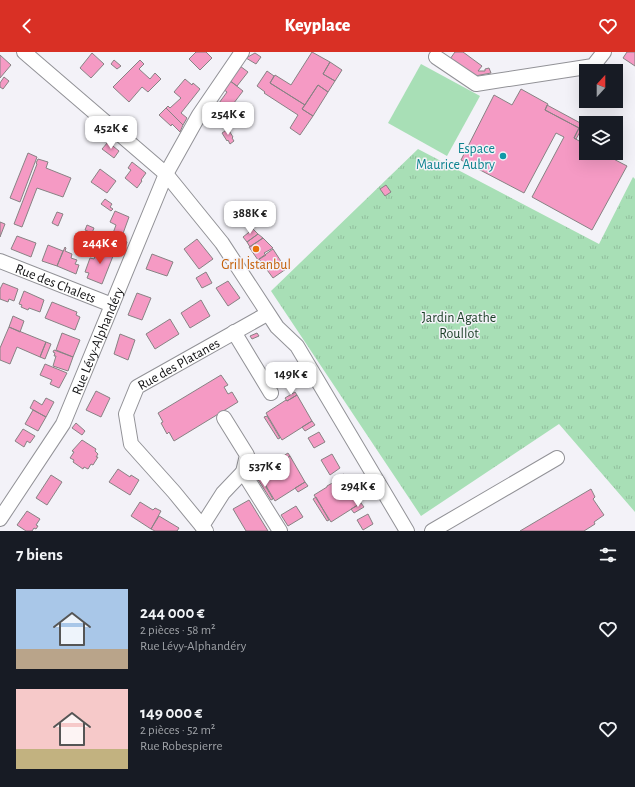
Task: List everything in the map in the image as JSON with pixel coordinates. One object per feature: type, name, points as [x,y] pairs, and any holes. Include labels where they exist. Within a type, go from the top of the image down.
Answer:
[{"type":"street","points":[[24,52],[166,174],[222,243],[256,293],[267,314],[277,327],[297,346],[407,531]]},
{"type":"street","name":"Rue Lévy-Alphandéry","points":[[0,519],[63,424],[166,174],[199,115],[242,52]]},
{"type":"street","points":[[436,57],[476,84],[593,66],[604,52]]},
{"type":"street","name":"Rue des Chalets","points":[[0,261],[112,305]]},
{"type":"street","name":"Rue des Platanes","points":[[204,529],[174,492],[131,444],[126,414],[137,387],[267,314]]},
{"type":"street","points":[[234,332],[271,393]]},
{"type":"street","points":[[204,529],[223,493],[244,472],[247,455],[224,418]]},
{"type":"street","points":[[432,531],[557,458]]},
{"type":"street","points":[[244,472],[280,531]]},
{"type":"green space","points":[[421,64],[480,96],[447,156],[388,123]]},
{"type":"green space","name":"Jardin Agathe Roullot","points":[[418,149],[599,244],[633,177],[635,179],[635,512],[559,424],[421,516],[271,291]]},
{"type":"building","points":[[196,52],[206,52],[212,58],[200,70],[189,59]]},
{"type":"building","points":[[312,52],[330,62],[323,74],[335,81],[328,92],[318,85],[305,105],[270,83],[275,75],[291,85]]},
{"type":"building","points":[[455,52],[463,52],[482,66],[478,71],[485,71],[485,69],[489,68],[491,73],[475,76],[450,59]]},
{"type":"building","points":[[627,52],[635,52],[635,66],[623,58]]},
{"type":"building","points":[[92,53],[104,64],[91,78],[80,68]]},
{"type":"building","points":[[255,53],[261,57],[256,64],[246,58]]},
{"type":"building","points":[[0,55],[11,65],[0,78]]},
{"type":"building","points":[[114,60],[121,66],[117,69],[111,64]]},
{"type":"building","points":[[140,60],[144,64],[139,69],[150,79],[155,73],[161,79],[148,92],[142,87],[129,102],[113,87]]},
{"type":"building","points":[[330,62],[342,70],[335,81],[323,74]]},
{"type":"building","points":[[240,66],[248,72],[237,86],[229,80]]},
{"type":"building","points":[[267,71],[274,76],[270,83],[305,105],[302,109],[313,116],[300,135],[290,128],[298,115],[264,93],[265,92],[257,86]]},
{"type":"building","points":[[4,77],[9,81],[3,89],[0,87],[0,83]]},
{"type":"building","points":[[185,79],[200,89],[181,113],[187,118],[183,125],[166,108],[168,106],[170,108],[181,98],[174,92]]},
{"type":"building","points":[[229,80],[243,91],[224,116],[214,110],[227,92],[223,89]]},
{"type":"building","points":[[318,85],[328,92],[313,116],[302,109]]},
{"type":"building","name":"Espace Maurice Aubry","points":[[521,89],[548,104],[545,110],[579,128],[574,138],[579,141],[579,160],[615,160],[627,166],[592,230],[532,197],[564,137],[556,133],[524,193],[461,160],[494,95],[512,105]]},
{"type":"building","points":[[547,105],[579,122],[579,128],[545,110]]},
{"type":"building","points":[[166,108],[183,125],[180,132],[159,115]]},
{"type":"building","points":[[579,128],[579,134],[576,139],[574,138]]},
{"type":"building","points":[[228,129],[234,141],[230,144],[222,133]]},
{"type":"building","points":[[108,142],[119,151],[114,158],[102,149]]},
{"type":"building","points":[[28,153],[37,157],[20,202],[10,198]]},
{"type":"building","points":[[38,159],[48,162],[46,168],[71,178],[63,197],[37,188],[22,227],[14,224]]},
{"type":"building","points":[[132,162],[146,173],[137,188],[125,178],[131,170],[128,168]]},
{"type":"building","points":[[100,169],[116,181],[107,193],[91,182]]},
{"type":"building","points":[[386,185],[391,192],[385,196],[380,189]]},
{"type":"building","points":[[105,199],[112,204],[110,207],[113,209],[111,211],[101,204]]},
{"type":"building","points":[[115,211],[129,217],[121,239],[127,242],[125,248],[115,241],[116,238],[112,236],[116,225],[110,222]]},
{"type":"building","points":[[57,212],[63,214],[58,226],[52,223]]},
{"type":"building","points":[[0,222],[5,224],[0,237]]},
{"type":"building","points":[[87,225],[94,228],[92,233],[85,230]]},
{"type":"building","points":[[253,229],[258,234],[247,242],[243,237]]},
{"type":"building","points":[[258,234],[263,238],[250,247],[247,242]]},
{"type":"building","points":[[17,236],[36,243],[31,257],[11,249]]},
{"type":"building","points":[[263,238],[273,248],[264,253],[266,255],[258,260],[249,247]]},
{"type":"building","points":[[197,239],[213,259],[199,269],[184,249]]},
{"type":"building","points":[[48,245],[63,251],[57,266],[42,261]]},
{"type":"building","points":[[100,245],[115,251],[102,284],[87,278],[89,273],[85,272],[90,258],[94,259]]},
{"type":"building","points":[[65,247],[65,251],[72,254],[71,258],[77,260],[75,264],[79,265],[76,274],[57,266]]},
{"type":"building","points":[[273,249],[286,269],[273,278],[259,259]]},
{"type":"building","points":[[152,254],[173,262],[167,276],[146,269]]},
{"type":"building","points":[[206,272],[212,283],[202,288],[196,278]]},
{"type":"building","points":[[228,281],[240,298],[228,306],[216,288]]},
{"type":"building","points":[[3,283],[18,289],[14,301],[9,299],[8,302],[0,299],[0,289]]},
{"type":"building","points":[[24,291],[44,300],[40,312],[21,307],[22,305],[19,304]]},
{"type":"building","points":[[137,293],[151,298],[142,320],[128,315]]},
{"type":"building","points":[[201,300],[210,316],[190,328],[181,313]]},
{"type":"building","points":[[52,302],[77,312],[76,315],[80,317],[75,330],[45,318]]},
{"type":"building","points":[[13,316],[24,321],[20,332],[9,327]]},
{"type":"building","points":[[170,319],[179,334],[155,349],[146,334]]},
{"type":"building","points":[[9,327],[46,342],[40,357],[17,347],[10,364],[0,360],[0,348]]},
{"type":"building","points":[[62,333],[80,340],[73,357],[56,350]]},
{"type":"building","points":[[257,333],[259,336],[252,339],[250,336]]},
{"type":"building","points":[[120,334],[135,340],[128,360],[114,354]]},
{"type":"building","points":[[46,342],[51,344],[45,359],[40,357]]},
{"type":"building","points":[[54,350],[73,357],[68,371],[53,366],[56,356],[54,356]]},
{"type":"building","points":[[45,364],[67,373],[59,388],[50,384],[52,380],[40,375]]},
{"type":"building","points":[[221,375],[228,385],[224,387],[228,394],[232,392],[238,402],[174,441],[169,432],[167,434],[158,413]]},
{"type":"building","points":[[96,391],[110,398],[101,417],[86,410]]},
{"type":"building","points":[[295,392],[297,395],[287,401],[285,398]]},
{"type":"building","points":[[297,395],[312,421],[282,440],[266,413]]},
{"type":"building","points":[[46,398],[54,402],[46,417],[30,408],[34,400],[42,405]]},
{"type":"building","points":[[33,410],[46,417],[38,431],[25,424]]},
{"type":"building","points":[[267,416],[280,438],[278,439],[264,417]]},
{"type":"building","points":[[312,421],[315,425],[305,431],[302,427]]},
{"type":"building","points":[[76,423],[85,431],[82,435],[72,428]]},
{"type":"building","points":[[23,429],[35,436],[30,443],[27,441],[24,447],[15,441]]},
{"type":"building","points":[[319,432],[325,442],[314,448],[308,438]]},
{"type":"building","points":[[82,440],[96,449],[95,451],[98,454],[96,457],[98,457],[93,465],[91,464],[88,469],[84,467],[83,469],[70,458],[74,452],[72,451]]},
{"type":"building","points":[[288,453],[290,456],[280,462],[278,459]]},
{"type":"building","points":[[332,454],[340,468],[330,475],[321,460]]},
{"type":"building","points":[[290,456],[305,482],[275,501],[259,474]]},
{"type":"building","points":[[118,469],[130,477],[131,475],[139,480],[130,495],[109,482]]},
{"type":"building","points":[[344,474],[345,476],[335,482],[334,480]]},
{"type":"building","points":[[51,475],[62,482],[47,505],[36,498]]},
{"type":"building","points":[[345,476],[361,503],[331,522],[314,495]]},
{"type":"building","points":[[260,477],[273,499],[271,500],[257,478]]},
{"type":"building","points":[[305,482],[308,486],[298,492],[295,488]]},
{"type":"building","points":[[591,489],[595,497],[593,499],[604,515],[594,522],[595,524],[584,531],[520,531]]},
{"type":"building","points":[[316,497],[329,520],[327,521],[313,499]]},
{"type":"building","points":[[249,500],[268,531],[246,531],[233,509]]},
{"type":"building","points":[[140,502],[153,510],[155,508],[161,511],[151,529],[131,516]]},
{"type":"building","points":[[361,503],[364,507],[354,513],[351,509]]},
{"type":"building","points":[[296,506],[303,517],[288,526],[281,515]]},
{"type":"building","points":[[27,511],[40,519],[36,525],[38,526],[36,529],[34,528],[32,531],[26,531],[17,525]]},
{"type":"building","points":[[368,514],[373,524],[363,530],[357,520]]},
{"type":"building","points":[[159,516],[179,528],[177,531],[155,531],[151,529]]},
{"type":"place","name":"Espace Maurice Aubry","points":[[503,156]]},
{"type":"place","name":"Grill İstanbul","points":[[256,249]]}]
